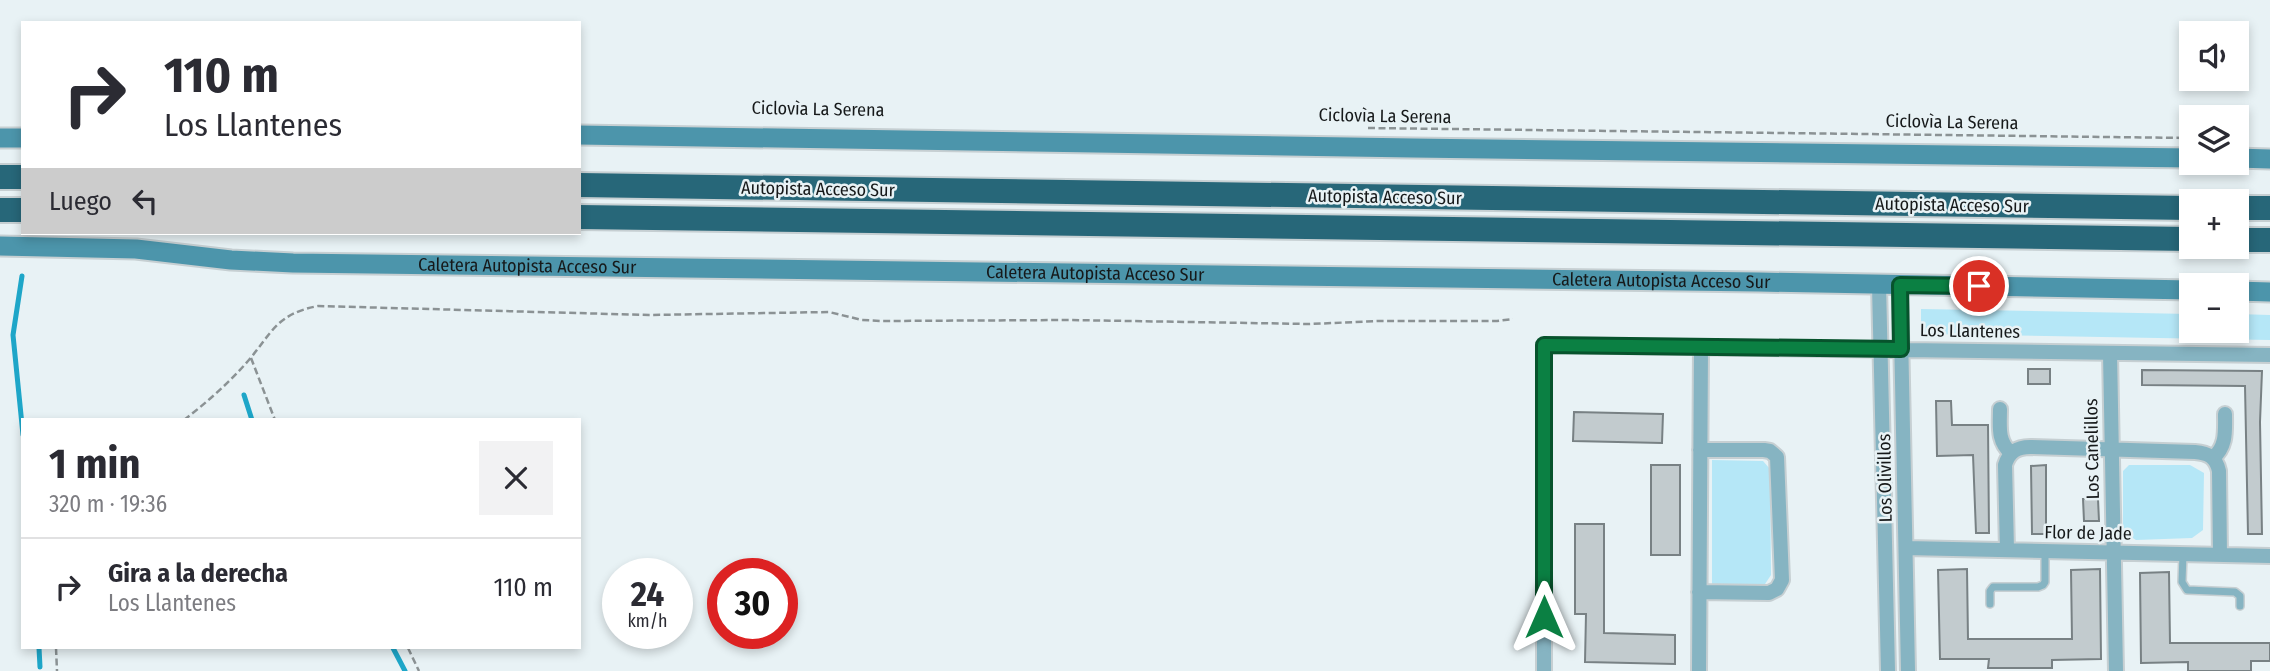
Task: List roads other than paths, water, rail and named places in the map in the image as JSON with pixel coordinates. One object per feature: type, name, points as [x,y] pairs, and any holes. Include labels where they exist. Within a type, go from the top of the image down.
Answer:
[{"type":"highway","points":[[0,177],[21,177]]},
{"type":"highway","name":"Autopista Acceso Sur","points":[[581,185],[2179,208]]},
{"type":"highway","points":[[2249,208],[2270,208]]},
{"type":"highway","points":[[0,210],[21,210]]},
{"type":"highway","name":"Autopista Acceso Sur","points":[[581,217],[2179,239]]},
{"type":"highway","points":[[2249,240],[2270,240]]},
{"type":"main road","points":[[581,135],[2179,158]]},
{"type":"main road","points":[[0,138],[21,138]]},
{"type":"main road","points":[[2249,158],[2270,159]]},
{"type":"main road","name":"Caletera Autopista Acceso Sur","points":[[0,246],[136,249],[231,260],[281,262],[2179,290]]},
{"type":"main road","points":[[2249,291],[2270,292]]},
{"type":"street","points":[[1879,285],[1888,671]]},
{"type":"street","name":"Los Olivillos","points":[[1900,285],[1908,671]]},
{"type":"street","name":"Los Llantenes","points":[[1544,671],[1544,345],[2270,355]]},
{"type":"street","points":[[1699,671],[1701,347]]},
{"type":"street","name":"Los Canelillos","points":[[2110,353],[2116,671]]},
{"type":"street","points":[[2000,409],[2000,437],[2011,453]]},
{"type":"street","points":[[2213,458],[2220,453],[2224,441],[2225,414]]},
{"type":"street","points":[[2007,550],[2005,472],[2011,453],[2025,447],[2112,449],[2194,452],[2208,454],[2213,458],[2219,471],[2220,555]]},
{"type":"street","points":[[1699,592],[1769,593],[1777,589],[1782,580],[1777,457],[1764,450],[1700,450]]},
{"type":"street","name":"Flor de Jade","points":[[1906,548],[2270,556]]},
{"type":"lane","points":[[1990,604],[1990,591],[1993,587],[2043,585],[2045,551]]},
{"type":"lane","points":[[2183,554],[2182,582],[2187,590],[2235,592],[2240,596],[2240,606]]},
{"type":"waterway","points":[[21,418],[13,335],[22,276]]},
{"type":"waterway","points":[[244,395],[251,418]]},
{"type":"waterway","points":[[39,649],[40,667]]},
{"type":"waterway","points":[[394,649],[405,671]]}]
